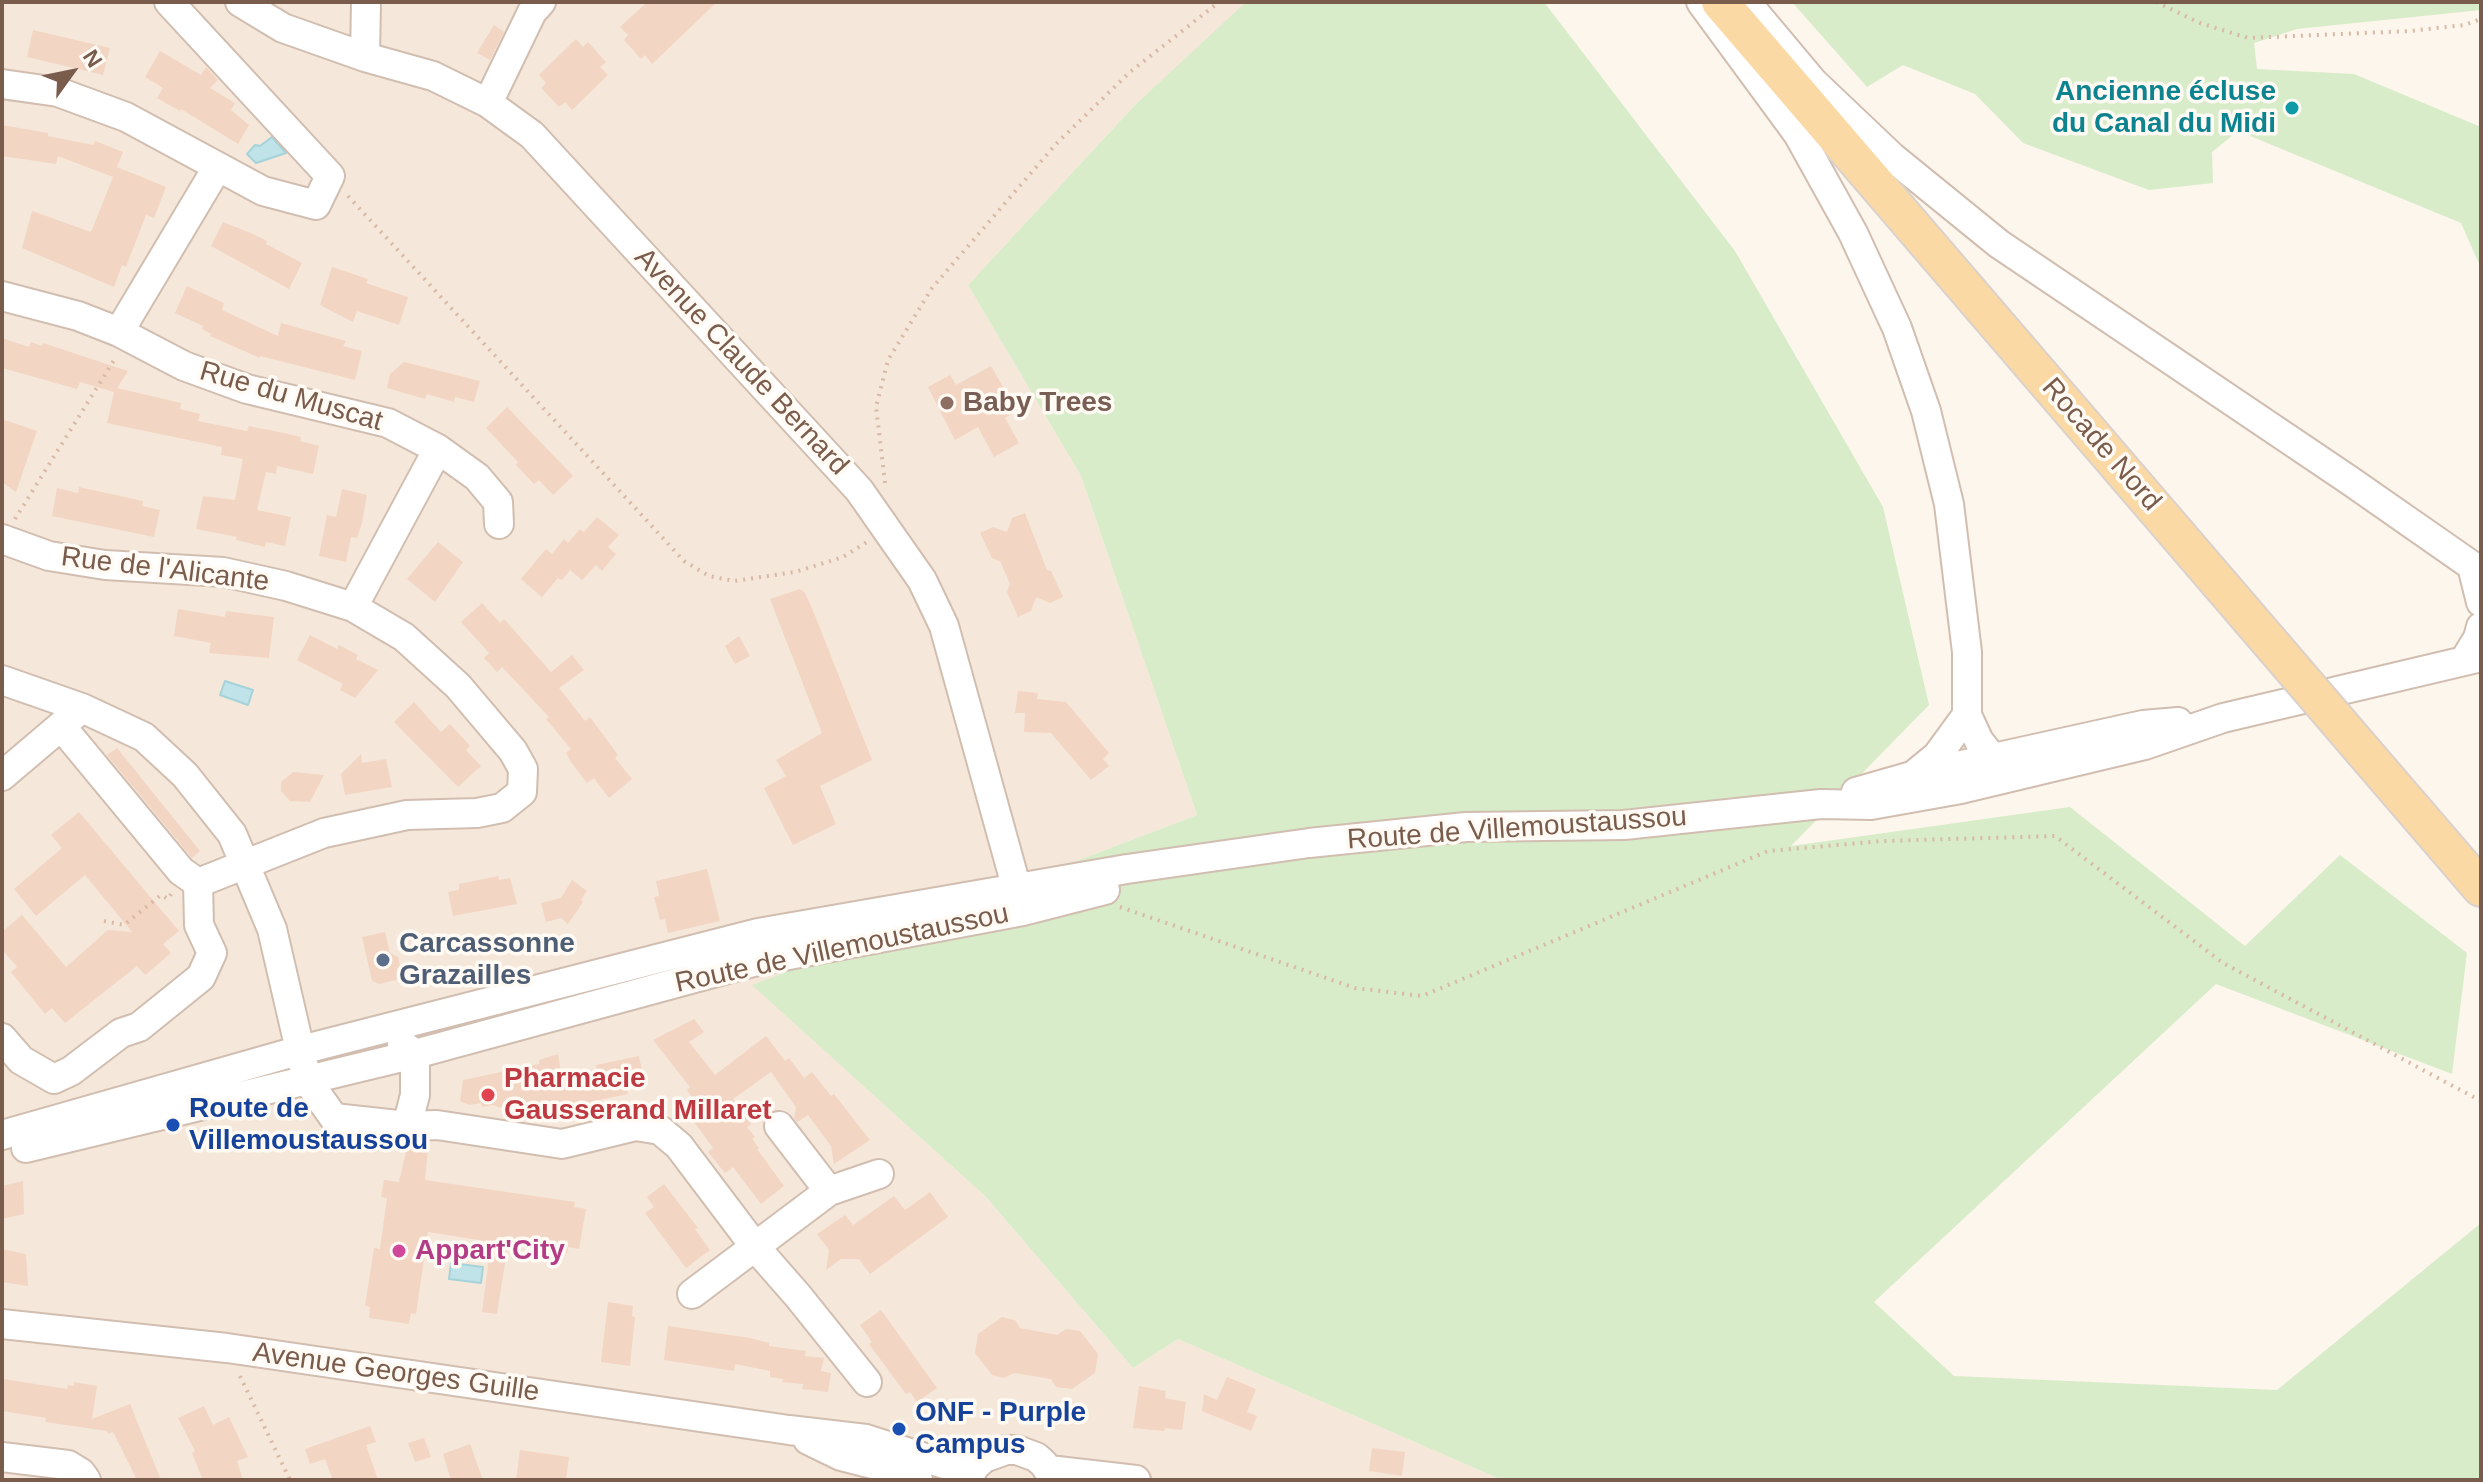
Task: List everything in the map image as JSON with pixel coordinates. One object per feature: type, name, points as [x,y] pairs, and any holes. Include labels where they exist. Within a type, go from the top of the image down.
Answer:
[{"type":"main road","name":"Rocade Nord","points":[[1720,2],[2481,888]]},
{"type":"street","points":[[2,84],[58,92],[126,117],[263,191],[316,205],[330,176],[169,2]]},
{"type":"street","name":"Avenue Claude Bernard","points":[[240,2],[283,28],[365,57],[433,76],[488,103],[532,135],[859,490],[922,580],[944,626],[1019,900]]},
{"type":"street","points":[[365,57],[366,2]]},
{"type":"street","points":[[488,103],[532,12],[541,2]]},
{"type":"street","points":[[1701,2],[1798,134],[1853,233],[1897,328],[1926,411],[1949,504],[1967,652],[1967,715],[1979,741],[1994,760],[2019,775]]},
{"type":"street","points":[[1746,2],[1813,82],[1892,157],[1999,244],[2476,569],[2481,602]]},
{"type":"street","points":[[123,335],[217,168]]},
{"type":"street","name":"Rue du Muscat","points":[[2,296],[78,316],[184,366],[247,389],[388,423],[438,449],[477,477],[498,502],[499,524]]},
{"type":"street","points":[[353,607],[438,449]]},
{"type":"street","points":[[887,493],[887,529]]},
{"type":"street","name":"Rue de l'Alicante","points":[[2,539],[49,556],[105,565],[223,572],[286,586],[353,607],[404,637],[458,686],[513,751],[523,769],[522,792],[502,808],[477,813],[407,815],[324,833],[247,864]]},
{"type":"street","points":[[2473,659],[2481,627]]},
{"type":"street","name":"Route de Villemoustaussou","points":[[2,1135],[69,1127],[307,1080],[415,1054],[757,961],[1019,900],[1127,869],[1309,843],[1466,827],[1624,825],[1821,804],[1871,805],[1961,789],[2145,745],[2223,718],[2473,659]]},
{"type":"street","points":[[2,680],[71,717],[144,737],[185,775],[232,834],[272,929],[307,1080],[334,1118],[407,1126],[437,1125],[562,1144],[636,1126],[660,1130],[679,1146],[756,1248],[867,1382]]},
{"type":"street","points":[[1912,776],[1937,756],[1967,715]]},
{"type":"street","points":[[6,764],[71,717]]},
{"type":"street","points":[[2,1038],[11,1067],[54,1079],[71,1071],[121,1033],[139,1027],[201,977],[212,953],[199,925],[192,879],[71,717]]},
{"type":"street","name":"Route de Villemoustaussou","points":[[1821,804],[1912,776],[2143,725],[2223,718]]},
{"type":"street","name":"Route de Villemoustaussou","points":[[2,1154],[69,1127],[301,1050],[758,933],[1019,900],[1087,895],[1215,858]]},
{"type":"street","points":[[192,879],[247,864]]},
{"type":"street","points":[[382,1030],[415,1054],[415,1095],[407,1126]]},
{"type":"street","points":[[415,1095],[446,1045]]},
{"type":"street","points":[[54,1079],[69,1127]]},
{"type":"street","points":[[779,1126],[829,1191]]},
{"type":"street","points":[[692,1294],[829,1191],[879,1174]]},
{"type":"street","name":"Avenue Georges Guille","points":[[2,1324],[227,1348],[866,1439],[944,1464],[979,1466],[1017,1450],[1047,1469]]},
{"type":"street","name":"Avenue Georges Guille","points":[[789,1430],[841,1456],[904,1472],[918,1480]]},
{"type":"street","points":[[2,1457],[68,1465],[86,1480]]},
{"type":"street","points":[[1047,1469],[1136,1480]]},
{"type":"path","points":[[887,493],[876,407],[888,360],[932,288],[1056,144],[1130,72],[1219,2]]},
{"type":"path","points":[[2156,2],[2200,23],[2248,38],[2410,31],[2464,25],[2481,19]]},
{"type":"path","points":[[330,176],[684,561],[709,576],[734,581],[795,572],[843,557],[887,529]]},
{"type":"path","points":[[2,539],[123,335]]},
{"type":"path","points":[[1087,895],[1355,988],[1422,996],[1768,851],[1883,841],[2055,836],[2223,963],[2481,1101]]},
{"type":"path","points":[[104,921],[124,925],[161,895],[168,899],[192,879]]},
{"type":"path","points":[[227,1348],[290,1480]]},
{"type":"shaded area","points":[[2,2],[1244,2],[1246,4],[1136,104],[968,285],[1081,476],[1197,815],[753,985],[985,1196],[1133,1368],[1178,1339],[1502,1480],[2,1480]]},
{"type":"green space","points":[[1246,2],[1544,2],[1735,251],[1883,507],[1929,705],[1791,846],[2070,807],[2245,946],[2340,855],[2467,953],[2452,1074],[2216,984],[1874,1302],[1954,1376],[2277,1390],[2481,1223],[2481,1480],[1502,1480],[1178,1339],[1133,1368],[985,1196],[752,985],[1197,815],[1081,476],[968,285],[1136,104]]},
{"type":"green space","points":[[1792,2],[2481,2],[2481,10],[2297,29],[2254,43],[2257,69],[2354,74],[2481,127],[2481,268],[2461,223],[2238,131],[2212,152],[2213,183],[2149,190],[2023,143],[1975,94],[1903,65],[1867,87]]},
{"type":"water","points":[[272,137],[286,153],[256,163],[247,154],[255,145],[260,146]]},
{"type":"water","points":[[225,681],[253,690],[248,705],[220,695]]},
{"type":"water","points":[[451,1263],[483,1267],[481,1283],[449,1279]]},
{"type":"building","points":[[647,2],[717,2],[652,64],[645,55],[641,59],[624,40],[628,35],[620,27]]},
{"type":"building","points":[[494,25],[504,32],[490,60],[477,53]]},
{"type":"building","points":[[33,30],[110,48],[103,75],[27,57]]},
{"type":"building","points":[[576,39],[583,47],[588,42],[606,62],[600,67],[608,75],[572,110],[565,102],[559,107],[541,88],[546,83],[539,75]]},
{"type":"building","points":[[160,51],[201,75],[206,67],[218,80],[210,88],[235,103],[231,110],[249,125],[238,144],[157,98],[163,88],[145,77]]},
{"type":"building","points":[[2,125],[93,145],[95,141],[123,152],[117,167],[166,187],[154,218],[146,215],[126,267],[122,265],[114,287],[22,248],[32,211],[91,232],[113,177],[58,156],[56,164],[2,156]]},
{"type":"building","points":[[223,222],[267,241],[266,244],[302,263],[289,289],[211,246]]},
{"type":"building","points":[[332,267],[408,297],[399,325],[357,311],[353,322],[320,305]]},
{"type":"building","points":[[187,286],[224,303],[222,310],[278,336],[281,323],[346,341],[343,346],[362,351],[355,380],[260,358],[210,336],[202,329],[203,326],[175,313]]},
{"type":"building","points":[[2,338],[29,347],[31,342],[42,346],[43,343],[128,371],[117,388],[181,403],[180,409],[200,414],[198,421],[247,431],[249,426],[284,433],[319,446],[313,474],[277,466],[276,474],[266,472],[257,510],[291,517],[285,546],[266,542],[265,547],[236,540],[237,537],[196,529],[203,496],[235,500],[243,459],[221,455],[222,447],[107,423],[114,392],[80,382],[77,389],[2,368]]},
{"type":"building","points":[[404,362],[480,381],[474,402],[455,397],[454,402],[427,394],[425,399],[387,388],[390,374]]},
{"type":"building","points":[[991,366],[1017,411],[1005,418],[1019,443],[994,457],[978,427],[955,440],[928,387],[950,375],[956,385]]},
{"type":"building","points":[[507,407],[573,476],[553,495],[539,480],[534,484],[486,428]]},
{"type":"building","points":[[2,419],[37,431],[16,492],[2,482]]},
{"type":"building","points":[[79,487],[143,501],[142,506],[160,510],[154,537],[52,516],[57,488],[78,493]]},
{"type":"building","points":[[342,489],[367,495],[362,523],[357,538],[351,537],[346,562],[319,556],[327,515],[336,517]]},
{"type":"building","points":[[1025,513],[1047,570],[1051,571],[1063,597],[1050,603],[1036,597],[1031,611],[1018,617],[1007,592],[1010,584],[1000,561],[992,558],[980,533],[993,527],[1007,532],[1012,518]]},
{"type":"building","points":[[597,517],[619,535],[608,547],[616,554],[602,571],[596,565],[582,580],[570,570],[562,580],[558,578],[542,597],[521,579],[546,549],[552,554],[564,539],[568,543],[580,529],[584,532]]},
{"type":"building","points":[[438,542],[463,562],[435,602],[407,579]]},
{"type":"building","points":[[800,589],[814,613],[872,760],[820,786],[836,824],[793,845],[764,788],[786,776],[776,760],[822,733],[770,599]]},
{"type":"building","points":[[482,603],[500,623],[504,619],[551,672],[572,655],[584,670],[559,688],[585,721],[590,717],[632,779],[609,798],[594,778],[587,783],[571,762],[566,753],[571,749],[546,719],[549,717],[502,667],[497,672],[484,658],[489,653],[461,622]]},
{"type":"building","points":[[178,609],[225,617],[226,611],[274,617],[269,658],[209,653],[211,643],[174,636]]},
{"type":"building","points":[[310,635],[337,649],[339,645],[358,655],[356,659],[378,670],[355,698],[340,690],[343,684],[297,660]]},
{"type":"building","points":[[739,636],[750,656],[735,664],[725,646]]},
{"type":"building","points":[[1018,691],[1038,693],[1037,699],[1066,702],[1109,753],[1103,759],[1109,766],[1091,780],[1051,733],[1024,732],[1025,713],[1015,713]]},
{"type":"building","points":[[414,702],[441,732],[450,724],[470,746],[466,750],[481,766],[458,787],[394,722]]},
{"type":"building","points":[[117,748],[200,851],[192,858],[107,755]]},
{"type":"building","points":[[361,754],[362,763],[386,759],[392,787],[345,795],[341,774]]},
{"type":"building","points":[[293,772],[324,775],[310,802],[290,801],[281,791],[281,782]]},
{"type":"building","points":[[79,812],[179,931],[163,944],[171,953],[145,975],[137,966],[65,1023],[52,1008],[45,1014],[11,972],[17,967],[2,949],[2,932],[22,915],[66,967],[108,930],[132,932],[85,875],[36,916],[14,889],[62,848],[51,835]]},
{"type":"building","points":[[707,869],[720,921],[668,933],[665,919],[660,920],[654,897],[659,896],[656,881]]},
{"type":"building","points":[[498,876],[499,880],[510,878],[517,904],[453,916],[448,892],[459,890],[459,884]]},
{"type":"building","points":[[572,880],[587,891],[581,900],[583,902],[568,924],[561,918],[546,922],[541,903],[561,898]]},
{"type":"building","name":"Carcassonne Grazailles","points":[[385,932],[390,953],[398,957],[402,975],[396,980],[379,984],[372,981],[362,937]]},
{"type":"building","points":[[694,1019],[704,1032],[689,1042],[715,1075],[766,1036],[785,1061],[789,1058],[804,1078],[812,1072],[831,1096],[834,1094],[870,1140],[834,1164],[831,1146],[808,1115],[797,1122],[794,1118],[796,1107],[771,1072],[733,1099],[751,1124],[747,1127],[755,1137],[752,1139],[757,1149],[784,1186],[761,1204],[733,1167],[725,1173],[708,1152],[713,1148],[689,1115],[696,1110],[687,1090],[690,1087],[653,1040]]},
{"type":"building","points":[[558,1054],[562,1078],[597,1070],[596,1065],[639,1056],[645,1085],[627,1089],[628,1094],[550,1110],[544,1104],[514,1112],[493,1105],[482,1107],[481,1103],[469,1105],[460,1101],[463,1080],[539,1064],[539,1060]]},
{"type":"building","name":"Appart'City","points":[[407,1147],[428,1150],[425,1180],[575,1202],[574,1207],[586,1209],[579,1249],[568,1247],[567,1253],[508,1244],[497,1314],[482,1312],[491,1242],[428,1232],[416,1314],[411,1313],[409,1324],[369,1318],[370,1307],[365,1306],[374,1248],[380,1249],[387,1198],[381,1197],[384,1180],[399,1182]]},
{"type":"building","points":[[23,1181],[24,1214],[2,1219],[2,1186]]},
{"type":"building","points":[[664,1184],[698,1228],[695,1229],[710,1250],[686,1268],[645,1213],[654,1207],[647,1197]]},
{"type":"building","points":[[930,1192],[948,1217],[870,1274],[859,1259],[841,1259],[826,1270],[829,1250],[817,1234],[845,1215],[853,1225],[894,1196],[905,1210]]},
{"type":"building","points":[[2,1249],[26,1254],[28,1286],[2,1282]]},
{"type":"building","points":[[608,1302],[633,1306],[632,1316],[635,1317],[630,1366],[601,1362]]},
{"type":"building","points":[[881,1310],[937,1388],[917,1402],[910,1392],[906,1394],[869,1344],[872,1342],[860,1325]]},
{"type":"building","points":[[1002,1317],[1015,1320],[1020,1328],[1057,1335],[1066,1329],[1080,1331],[1098,1354],[1095,1373],[1072,1389],[1056,1387],[1051,1379],[1014,1373],[1004,1378],[992,1375],[975,1353],[978,1334]]},
{"type":"building","points":[[668,1326],[750,1338],[769,1343],[769,1346],[806,1351],[805,1356],[824,1358],[821,1371],[831,1373],[828,1392],[802,1389],[803,1384],[782,1382],[783,1379],[770,1377],[770,1371],[735,1364],[734,1371],[664,1360]]},
{"type":"building","points":[[1227,1377],[1256,1389],[1247,1412],[1257,1416],[1251,1431],[1202,1411],[1204,1394],[1217,1400]]},
{"type":"building","points":[[4,1379],[67,1389],[68,1385],[74,1386],[74,1382],[97,1386],[92,1419],[130,1404],[161,1480],[137,1480],[113,1432],[108,1434],[107,1431],[45,1422],[46,1418],[2,1411]]},
{"type":"building","points":[[1139,1386],[1166,1391],[1165,1398],[1186,1402],[1182,1430],[1133,1428]]},
{"type":"building","points":[[204,1406],[213,1425],[229,1417],[248,1457],[237,1461],[243,1480],[203,1480],[192,1453],[195,1451],[178,1418]]},
{"type":"building","points":[[370,1426],[376,1442],[366,1445],[378,1480],[333,1480],[325,1459],[310,1464],[305,1449]]},
{"type":"building","points":[[424,1438],[431,1457],[415,1462],[408,1443]]},
{"type":"building","points":[[470,1444],[483,1480],[451,1480],[443,1454]]},
{"type":"building","points":[[1372,1448],[1405,1452],[1402,1476],[1369,1471]]},
{"type":"building","points":[[520,1450],[569,1457],[566,1480],[516,1480]]},
{"type":"place","name":"Ancienne écluse du Canal du Midi","points":[[2292,108]]},
{"type":"place","name":"Baby Trees","points":[[947,403]]},
{"type":"place","name":"Carcassonne Grazailles","points":[[383,960]]},
{"type":"place","name":"Pharmacie Gausserand Millaret","points":[[488,1095]]},
{"type":"place","name":"Route de Villemoustaussou","points":[[173,1125]]},
{"type":"place","name":"Appart'City","points":[[399,1251]]},
{"type":"place","name":"ONF - Purple Campus","points":[[899,1429]]}]
